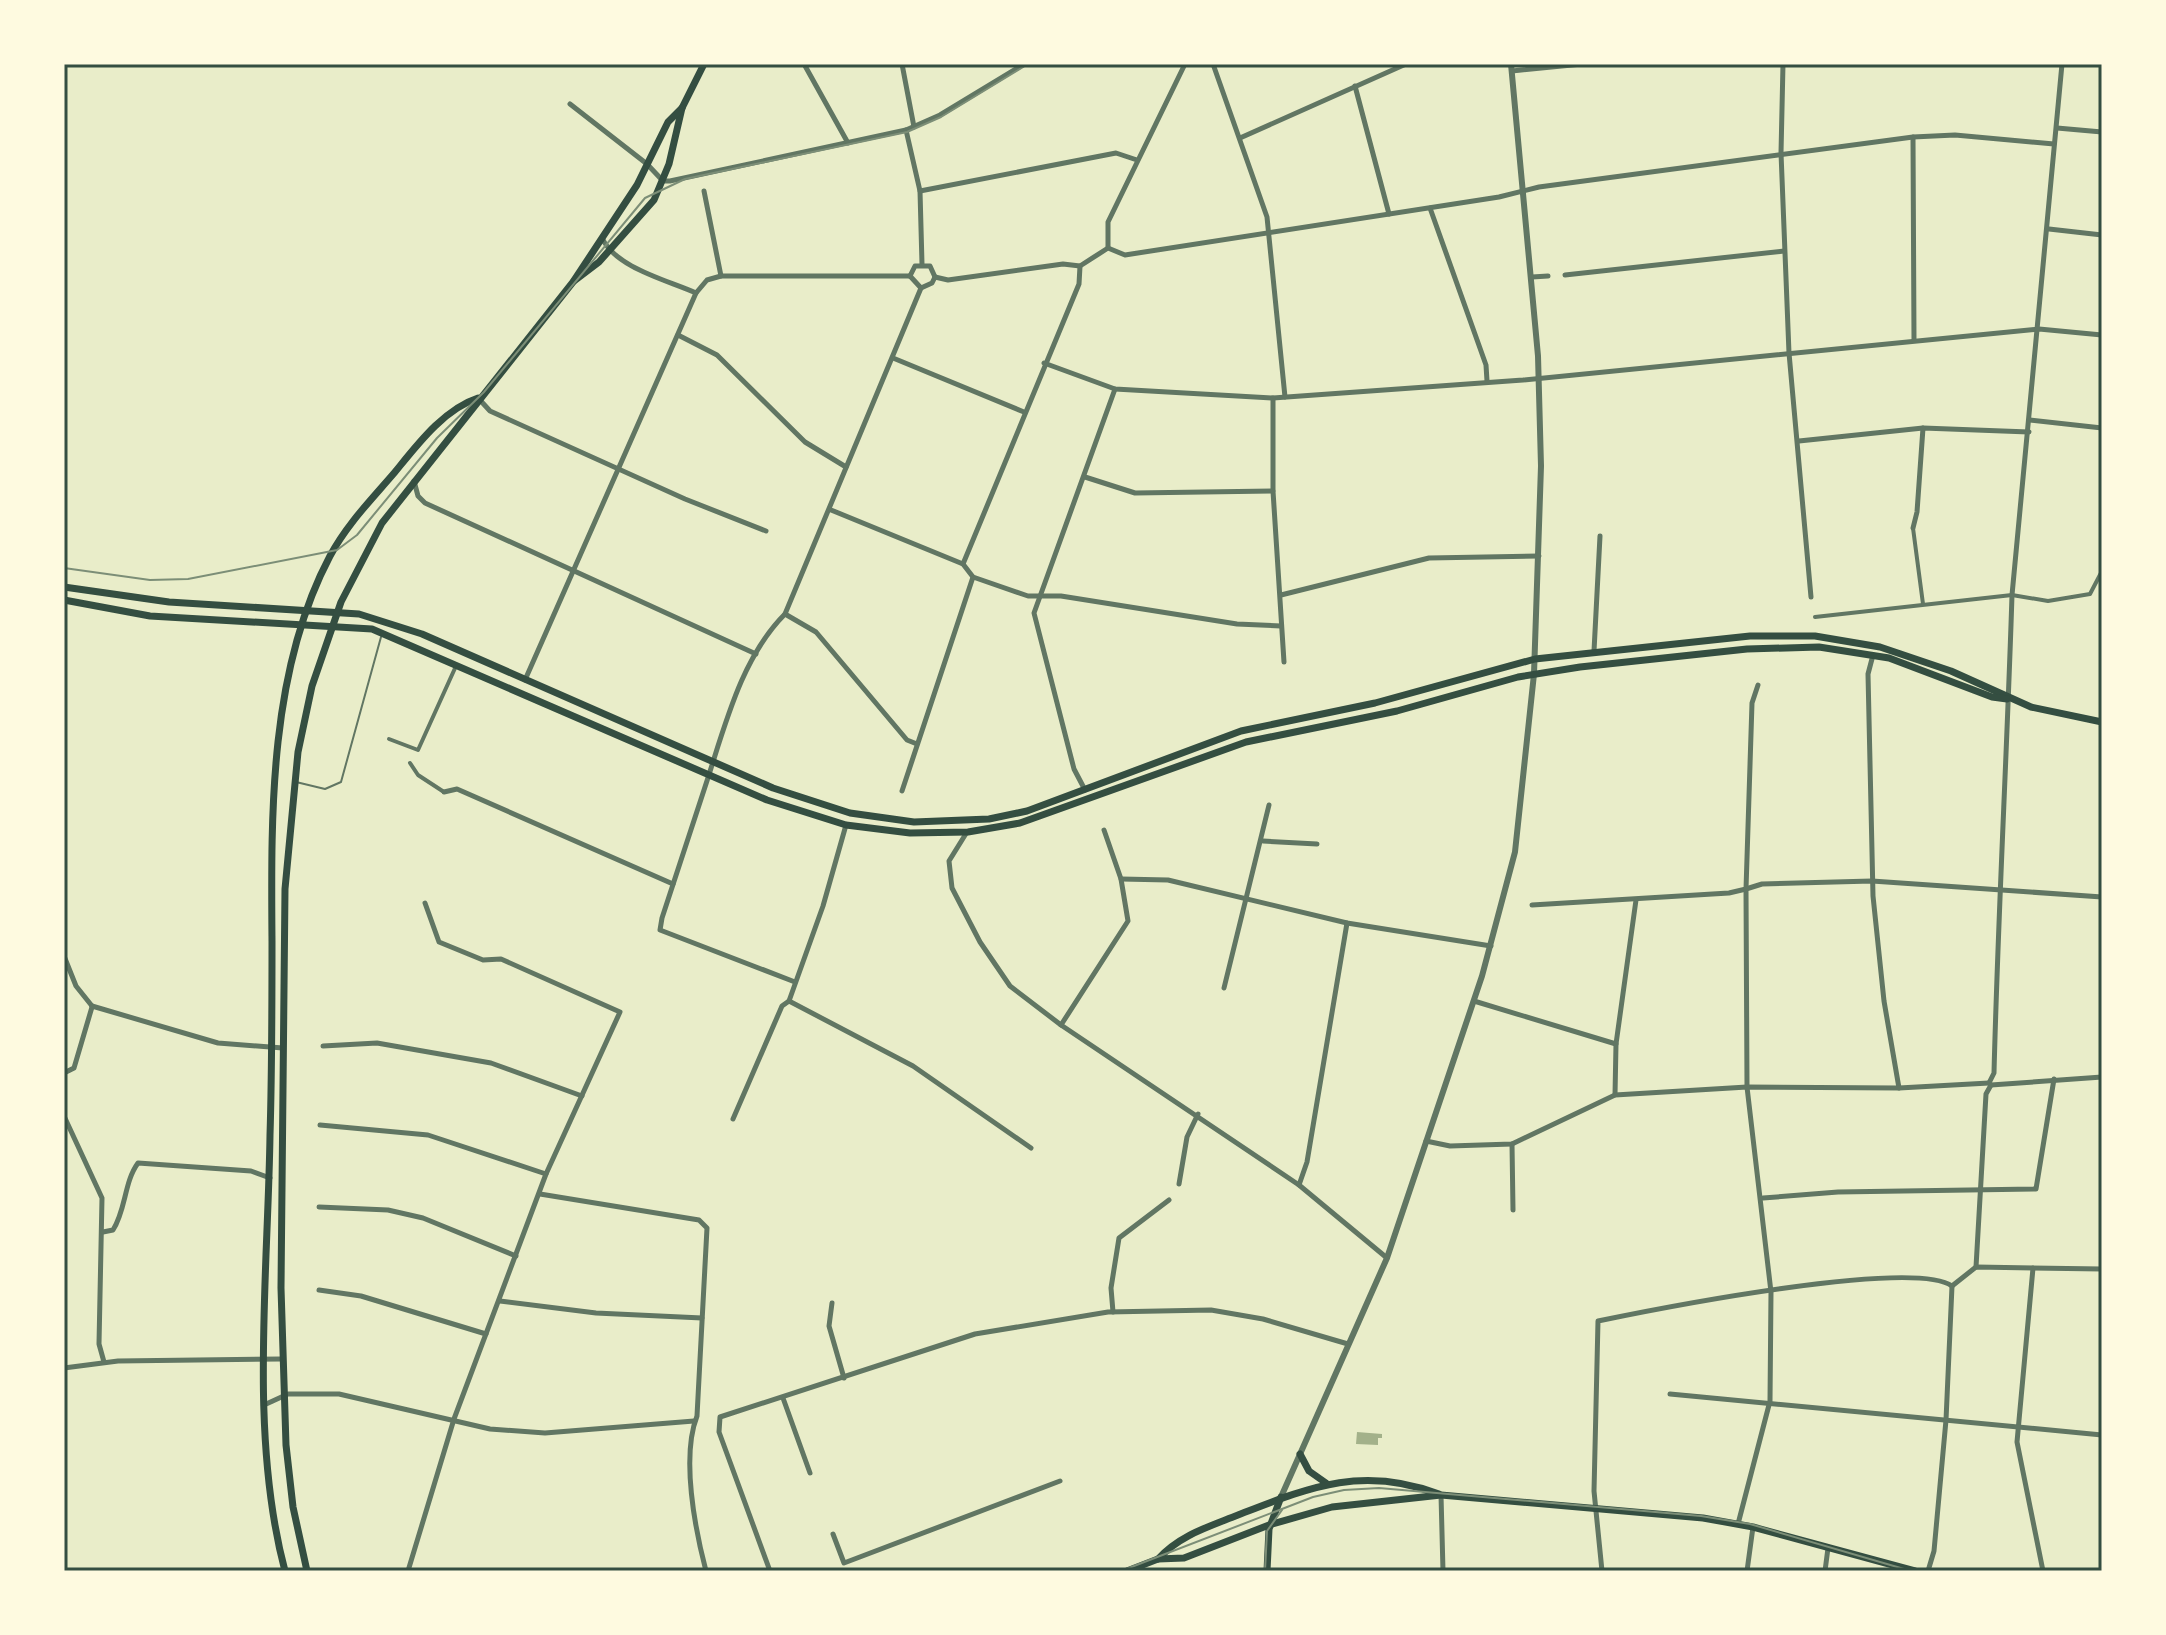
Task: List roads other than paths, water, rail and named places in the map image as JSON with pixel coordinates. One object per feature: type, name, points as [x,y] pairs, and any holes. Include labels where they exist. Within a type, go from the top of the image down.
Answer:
[{"type":"main road","points":[[573,282],[609,251],[647,210],[663,181],[682,108],[704,64]]},
{"type":"main road","points":[[307,1571],[291,1494],[281,1359],[284,914],[295,781],[307,705],[332,625],[366,549],[414,480],[573,282],[647,164],[668,122],[682,108]]},
{"type":"main road","points":[[285,1571],[269,1488],[264,1405],[274,775],[286,695],[308,611],[328,559],[359,513],[432,431],[463,403],[478,398]]},
{"type":"main road","points":[[64,587],[158,602],[337,612],[398,624],[712,763],[824,806],[914,822],[1002,817],[1086,792],[1255,727],[1375,703],[1535,659],[1762,635],[1826,637],[1897,651],[2043,711],[2102,722]]},
{"type":"main road","points":[[64,600],[150,616],[332,625],[382,632],[785,806],[846,825],[910,833],[968,832],[1048,815],[1246,742],[1397,711],[1534,674],[1780,647],[1826,647],[1874,654],[1918,667],[1992,697],[2010,699]]},
{"type":"main road","points":[[1300,1454],[1311,1474],[1326,1483]]},
{"type":"main road","points":[[1158,1559],[1181,1537],[1281,1497],[1326,1483],[1394,1481],[1411,1483],[1441,1495]]},
{"type":"main road","points":[[1127,1571],[1158,1559],[1184,1558],[1271,1525],[1359,1501],[1441,1495],[1596,1506],[1738,1524],[1915,1571]]},
{"type":"main road","points":[[1267,1571],[1271,1525],[1281,1497]]},
{"type":"main road","points":[[1877,1563],[1891,1571]]},
{"type":"street","points":[[804,64],[848,143]]},
{"type":"street","points":[[902,64],[914,127]]},
{"type":"street","points":[[570,104],[647,164],[663,181],[906,130],[1024,64]]},
{"type":"street","points":[[1108,248],[1108,222],[1185,64]]},
{"type":"street","points":[[1213,64],[1267,217],[1285,397]]},
{"type":"street","points":[[1240,138],[1406,64]]},
{"type":"street","points":[[1281,1497],[1387,1258],[1474,1001],[1504,899],[1519,825],[1534,674],[1540,556],[1539,378],[1511,68],[1582,64]]},
{"type":"street","points":[[1783,64],[1781,153],[1789,353],[1811,597]]},
{"type":"street","points":[[1976,1267],[1986,1094],[1994,1073],[2012,595],[2049,229],[2062,64]]},
{"type":"street","points":[[1355,86],[1389,214]]},
{"type":"street","points":[[2057,128],[2102,132]]},
{"type":"street","points":[[906,130],[920,191],[922,264]]},
{"type":"street","points":[[1108,248],[1125,255],[1524,191],[1913,137],[1955,135],[2054,144]]},
{"type":"street","points":[[1913,137],[1914,340]]},
{"type":"street","points":[[920,191],[1116,153],[1137,160]]},
{"type":"street","points":[[704,191],[721,276]]},
{"type":"street","points":[[1430,208],[1486,365],[1487,381]]},
{"type":"street","points":[[2049,229],[2102,235]]},
{"type":"street","points":[[602,238],[609,251],[696,293]]},
{"type":"street","points":[[935,277],[948,280],[1063,264],[1080,266],[1108,248]]},
{"type":"street","points":[[1565,275],[1784,251]]},
{"type":"street","points":[[910,276],[915,266],[922,264],[930,266],[935,277]]},
{"type":"street","points":[[963,564],[1079,284],[1080,266]]},
{"type":"street","points":[[525,680],[702,284],[721,276],[910,276],[921,288]]},
{"type":"street","points":[[1532,277],[1548,276]]},
{"type":"street","points":[[795,982],[660,930],[712,763],[756,654],[785,614],[831,510],[921,288],[932,283],[935,277]]},
{"type":"street","points":[[1044,363],[1115,389],[1273,398],[1539,378],[2039,329],[2102,335]]},
{"type":"street","points":[[678,335],[717,355],[805,442],[846,467]]},
{"type":"street","points":[[893,358],[1024,412]]},
{"type":"street","points":[[1086,792],[1074,769],[1034,613],[1115,389]]},
{"type":"street","points":[[478,398],[490,411],[732,520],[766,531]]},
{"type":"street","points":[[1273,398],[1273,491],[1284,662]]},
{"type":"street","points":[[2030,420],[2102,428]]},
{"type":"street","points":[[1799,441],[1923,428],[2029,432]]},
{"type":"street","points":[[1923,428],[1913,528],[1923,604]]},
{"type":"street","points":[[1085,477],[1135,493],[1273,491]]},
{"type":"street","points":[[414,480],[418,496],[425,503],[756,654]]},
{"type":"street","points":[[831,510],[963,564],[973,577],[1028,596],[1237,624],[1281,626]]},
{"type":"street","points":[[1594,651],[1600,536]]},
{"type":"street","points":[[1281,596],[1429,558],[1540,556]]},
{"type":"street","points":[[1815,617],[2012,595],[2048,601],[2090,594],[2102,571]]},
{"type":"street","points":[[902,791],[973,577]]},
{"type":"street","points":[[785,614],[816,632],[907,740],[917,744]]},
{"type":"street","points":[[1874,654],[1868,674],[1872,881],[1884,1001],[1899,1088]]},
{"type":"street","points":[[389,739],[418,750],[457,663]]},
{"type":"street","points":[[1738,1524],[1770,1401],[1771,1292],[1763,1198],[1747,1087],[1746,889],[1752,703],[1758,685]]},
{"type":"street","points":[[410,763],[418,775],[444,792],[457,789],[673,884]]},
{"type":"street","points":[[1224,988],[1249,898],[1269,805]]},
{"type":"street","points":[[733,1119],[782,1006],[789,1001],[823,906],[846,825]]},
{"type":"street","points":[[1061,1025],[1126,928],[1129,914],[1104,830]]},
{"type":"street","points":[[968,832],[949,861],[952,888],[987,953],[1010,986],[1061,1025],[1198,1114],[1299,1185],[1387,1258]]},
{"type":"street","points":[[1263,841],[1317,844]]},
{"type":"street","points":[[1121,879],[1168,880],[1347,923],[1491,946]]},
{"type":"street","points":[[1532,905],[1729,893],[1762,884],[1872,881],[2102,897]]},
{"type":"street","points":[[1615,1095],[1616,1044],[1636,900]]},
{"type":"street","points":[[408,1571],[454,1419],[546,1174],[620,1012],[501,959],[483,960],[439,942],[425,903]]},
{"type":"street","points":[[1299,1185],[1307,1162],[1347,923]]},
{"type":"street","points":[[64,956],[76,986],[92,1006],[206,1041],[283,1048]]},
{"type":"street","points":[[789,1001],[913,1066],[1031,1148]]},
{"type":"street","points":[[1474,1001],[1616,1044]]},
{"type":"street","points":[[64,1073],[74,1068],[92,1006]]},
{"type":"street","points":[[323,1046],[377,1043],[491,1063],[582,1096]]},
{"type":"street","points":[[1426,1141],[1450,1146],[1512,1144],[1615,1095],[1747,1087],[1899,1088],[2102,1077]]},
{"type":"street","points":[[1763,1198],[1980,1188],[2036,1189],[2054,1079]]},
{"type":"street","points":[[1179,1184],[1190,1125],[1198,1114]]},
{"type":"street","points":[[64,1116],[102,1198],[99,1344],[104,1362]]},
{"type":"street","points":[[320,1125],[428,1135],[546,1174]]},
{"type":"street","points":[[1512,1144],[1513,1210]]},
{"type":"street","points":[[103,1232],[113,1230],[122,1217],[138,1163],[251,1171],[270,1178]]},
{"type":"street","points":[[540,1194],[705,1223],[702,1318],[690,1438],[696,1535],[706,1571]]},
{"type":"street","points":[[1113,1312],[1111,1288],[1119,1238],[1169,1200]]},
{"type":"street","points":[[319,1207],[388,1210],[415,1216],[516,1256]]},
{"type":"street","points":[[1928,1571],[1934,1551],[1946,1420],[1952,1286],[1976,1267],[2102,1269]]},
{"type":"street","points":[[2033,1268],[2017,1442],[2043,1571]]},
{"type":"street","points":[[1602,1571],[1596,1506],[1598,1321],[1771,1292],[1873,1279],[1941,1278],[1952,1286]]},
{"type":"street","points":[[319,1290],[375,1299],[486,1334]]},
{"type":"street","points":[[500,1301],[525,1307],[596,1313],[702,1318]]},
{"type":"street","points":[[832,1303],[829,1326],[844,1378]]},
{"type":"street","points":[[770,1571],[719,1432],[720,1417],[975,1334],[1113,1312],[1171,1308],[1226,1312],[1263,1319],[1348,1344]]},
{"type":"street","points":[[64,1368],[104,1362],[281,1359]]},
{"type":"street","points":[[1670,1394],[1770,1401],[2102,1435]]},
{"type":"street","points":[[264,1405],[283,1395],[352,1395],[490,1429],[545,1433],[694,1421]]},
{"type":"street","points":[[783,1398],[810,1473]]},
{"type":"street","points":[[833,1534],[844,1563],[1060,1481]]},
{"type":"street","points":[[1441,1495],[1443,1571]]},
{"type":"street","points":[[1747,1571],[1753,1527]]},
{"type":"street","points":[[1825,1571],[1828,1548]]},
{"type":"lane","points":[[295,781],[325,789],[341,782],[382,632]]},
{"type":"tram line","points":[[64,568],[150,580],[188,579],[337,550],[357,535],[437,438],[484,392],[645,198],[685,179],[907,132],[941,117],[1028,64]]},
{"type":"tram line","points":[[1121,1571],[1313,1497],[1344,1490],[1379,1488],[1701,1516],[1750,1524],[1911,1571]]},
{"type":"tram line","points":[[1265,1571],[1267,1531],[1282,1510]]}]
